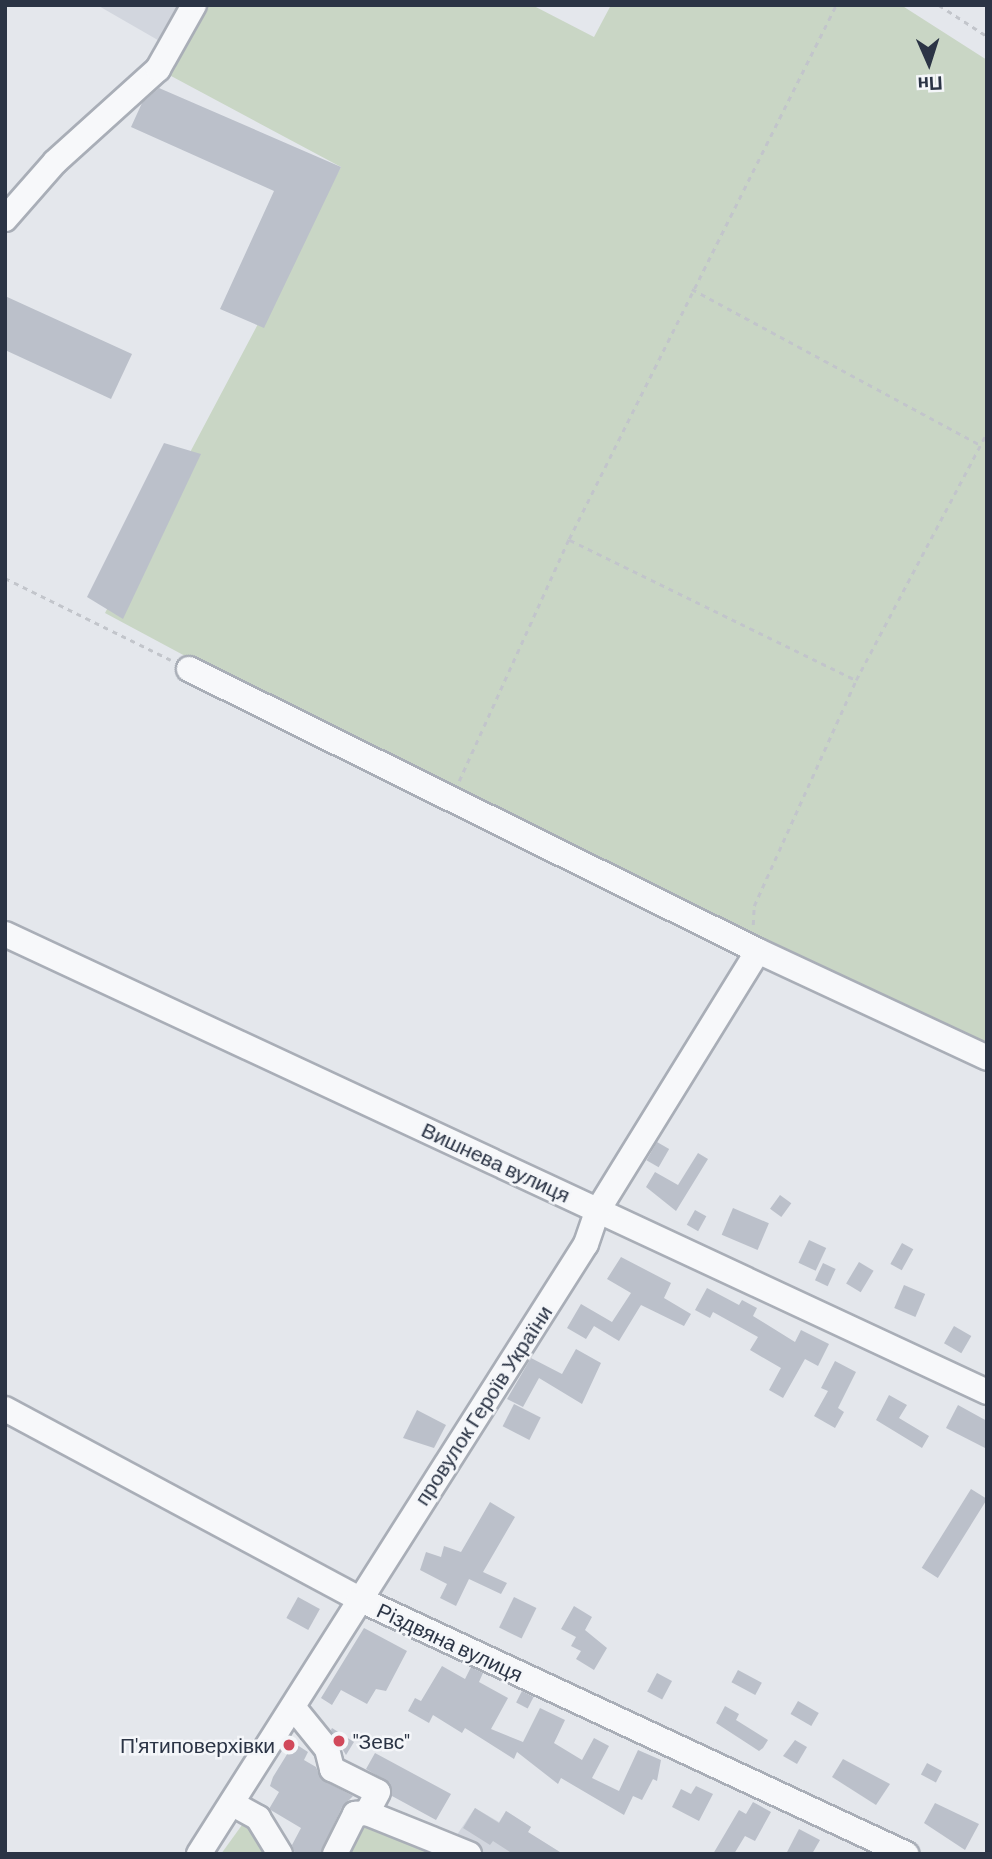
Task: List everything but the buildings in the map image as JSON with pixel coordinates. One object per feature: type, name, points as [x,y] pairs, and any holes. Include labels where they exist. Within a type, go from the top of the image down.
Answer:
[{"type":"street","points":[[5,219],[55,162],[158,69],[194,5]]},
{"type":"street","points":[[189,669],[758,951],[987,1058]]},
{"type":"street","name":"Вишнева вулиця","points":[[5,933],[987,1392]]},
{"type":"street","name":"провулок Героїв України","points":[[199,1854],[586,1244],[598,1210],[758,951]]},
{"type":"street","name":"Різдвяна вулиця","points":[[5,1409],[359,1599],[905,1854]]},
{"type":"street","points":[[293,1707],[327,1749],[332,1769],[378,1792],[367,1813]]},
{"type":"street","points":[[233,1804],[258,1818],[280,1854]]},
{"type":"street","points":[[335,1854],[355,1814],[367,1813],[469,1854]]},
{"type":"path","points":[[463,804],[458,782],[569,539],[836,5]]},
{"type":"path","points":[[939,5],[987,36]]},
{"type":"path","points":[[692,289],[980,445]]},
{"type":"path","points":[[758,951],[753,943],[754,906],[856,680],[987,433]]},
{"type":"path","points":[[569,539],[856,680]]},
{"type":"path","points":[[5,578],[189,669]]},
{"type":"shaded area","points":[[97,5],[184,5],[163,43]]},
{"type":"shaded area","points":[[475,1808],[499,1822],[506,1811],[531,1827],[524,1838],[533,1844],[537,1838],[563,1854],[444,1854]]},
{"type":"green space","points":[[194,5],[532,5],[594,37],[611,5],[901,5],[987,60],[987,1058],[442,794],[105,613],[341,167],[158,69]]},
{"type":"green space","points":[[368,1814],[444,1854],[348,1854]]},
{"type":"green space","points":[[242,1825],[256,1826],[271,1854],[221,1854]]},
{"type":"place","name":"\"Зевс\"","points":[[339,1741]]},
{"type":"place","name":"П'ятиповерхівки","points":[[289,1745]]}]
